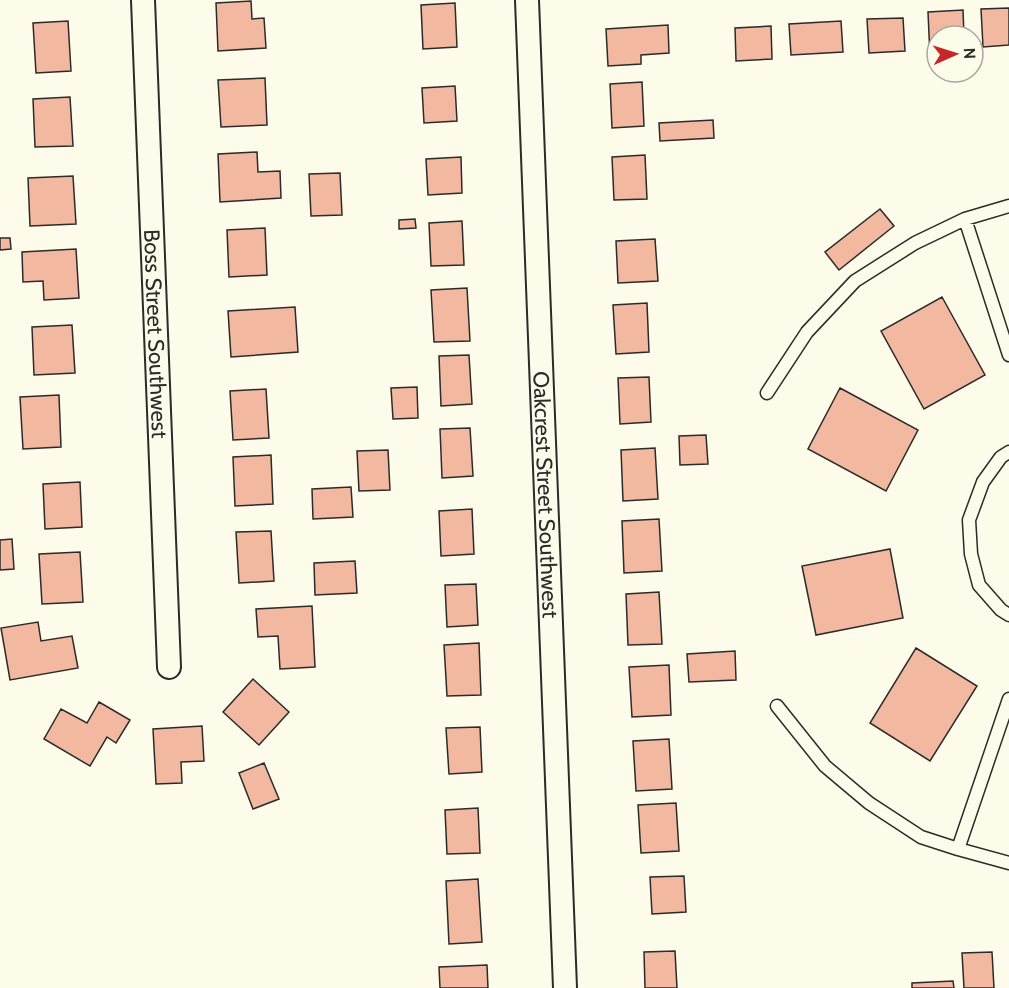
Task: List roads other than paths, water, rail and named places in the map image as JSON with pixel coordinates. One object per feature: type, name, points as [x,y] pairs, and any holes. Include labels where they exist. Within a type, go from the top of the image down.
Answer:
[{"type":"street","name":"Boss Street Southwest","points":[[143,0],[169,667]]},
{"type":"street","name":"Oakcrest Street Southwest","points":[[527,0],[565,988]]},
{"type":"lane","points":[[767,393],[807,332],[855,281],[915,243],[965,219],[1009,206]]},
{"type":"lane","points":[[965,219],[1009,355]]},
{"type":"lane","points":[[1009,452],[1001,457],[983,482],[969,520],[971,554],[980,585],[1001,610],[1009,615]]},
{"type":"lane","points":[[958,849],[1009,699]]},
{"type":"lane","points":[[777,706],[825,766],[869,803],[921,837],[1009,863]]}]
